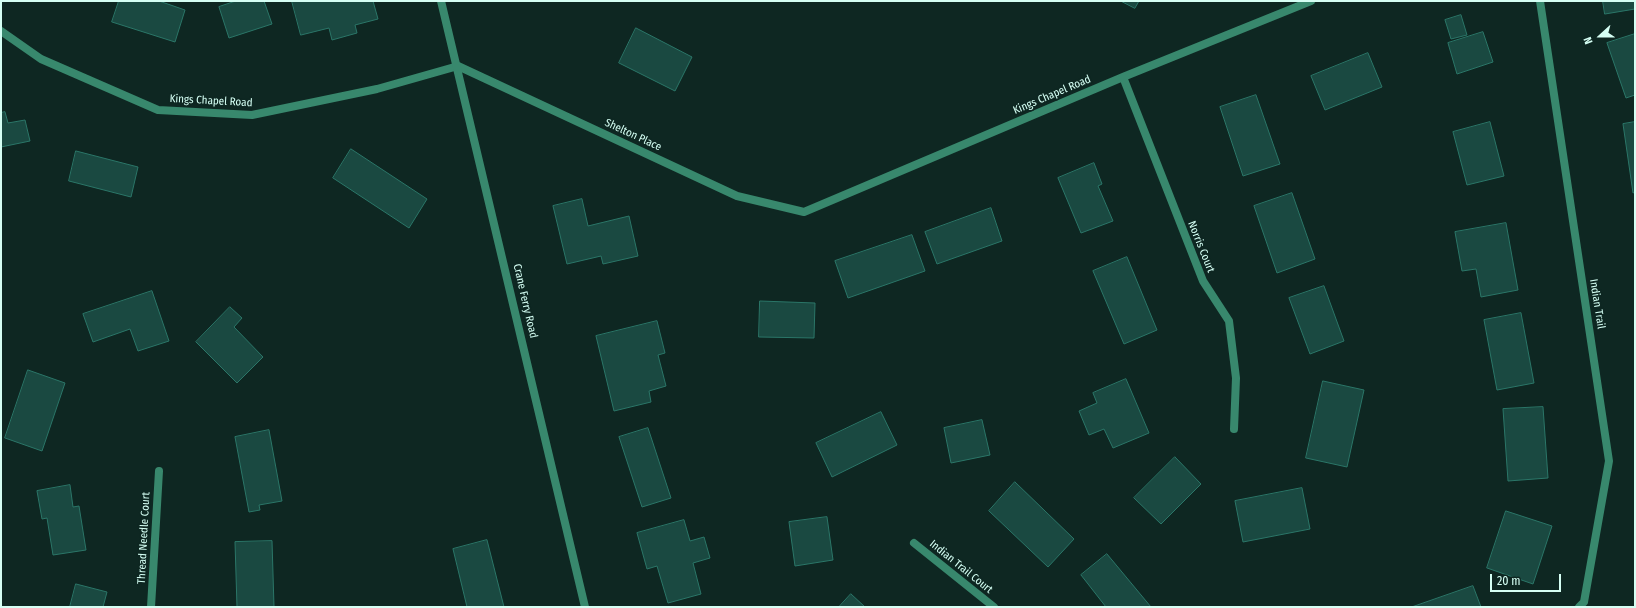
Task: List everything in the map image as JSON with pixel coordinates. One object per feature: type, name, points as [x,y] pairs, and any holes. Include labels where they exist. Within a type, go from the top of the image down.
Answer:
[{"type":"street","name":"Crane Ferry Road","points":[[441,1],[458,66],[585,607]]},
{"type":"street","name":"Kings Chapel Road","points":[[804,212],[1123,77],[1311,1]]},
{"type":"street","name":"Indian Trail","points":[[1540,1],[1609,461],[1584,602],[1579,607]]},
{"type":"street","name":"Kings Chapel Road","points":[[1,31],[41,59],[158,110],[252,116],[377,90],[458,66]]},
{"type":"street","name":"Shelton Place","points":[[458,66],[737,196],[804,212]]},
{"type":"street","name":"Norris Court","points":[[1123,77],[1203,281],[1229,321],[1236,378],[1234,429]]},
{"type":"street","name":"Thread Needle Court","points":[[151,607],[159,471]]},
{"type":"street","name":"Indian Trail Court","points":[[914,543],[994,607]]},
{"type":"building","points":[[119,1],[159,1],[185,10],[175,42],[112,22]]},
{"type":"building","points":[[236,1],[264,1],[272,24],[229,38],[219,7]]},
{"type":"building","points":[[292,1],[373,1],[378,19],[355,25],[357,33],[332,40],[329,28],[301,35]]},
{"type":"building","points":[[1121,1],[1139,1],[1135,8]]},
{"type":"building","points":[[1603,1],[1635,1],[1635,9],[1605,14]]},
{"type":"building","points":[[1461,15],[1467,35],[1451,39],[1445,20]]},
{"type":"building","points":[[636,28],[692,57],[675,91],[619,63]]},
{"type":"building","points":[[1483,32],[1493,62],[1457,74],[1448,43]]},
{"type":"building","points":[[1635,34],[1635,95],[1626,98],[1607,43]]},
{"type":"building","points":[[1368,53],[1382,87],[1325,110],[1311,76]]},
{"type":"building","points":[[1256,95],[1280,164],[1243,176],[1220,107]]},
{"type":"building","points":[[5,112],[8,123],[25,120],[30,141],[1,147],[1,113]]},
{"type":"building","points":[[1490,122],[1504,176],[1467,185],[1453,132]]},
{"type":"building","points":[[1635,122],[1635,192],[1633,193],[1623,124]]},
{"type":"building","points":[[351,149],[427,199],[409,228],[333,178]]},
{"type":"building","points":[[76,151],[138,167],[131,197],[69,181]]},
{"type":"building","points":[[1094,163],[1102,184],[1098,186],[1113,221],[1081,233],[1058,178]]},
{"type":"building","points":[[1292,193],[1315,259],[1277,273],[1254,206]]},
{"type":"building","points":[[582,199],[588,226],[629,216],[638,256],[603,264],[601,256],[567,264],[553,206]]},
{"type":"building","points":[[991,208],[1002,241],[937,264],[925,232]]},
{"type":"building","points":[[1506,223],[1518,290],[1481,297],[1476,269],[1462,271],[1455,232]]},
{"type":"building","points":[[912,235],[925,271],[848,298],[835,261]]},
{"type":"building","points":[[1127,257],[1157,330],[1124,344],[1093,271]]},
{"type":"building","points":[[1324,286],[1344,341],[1310,354],[1289,298]]},
{"type":"building","points":[[152,291],[169,341],[138,351],[130,329],[93,342],[83,314]]},
{"type":"building","points":[[760,301],[815,303],[814,338],[759,337]]},
{"type":"building","points":[[230,307],[242,318],[234,327],[263,357],[237,383],[196,342]]},
{"type":"building","points":[[1521,313],[1534,383],[1497,390],[1484,320]]},
{"type":"building","points":[[657,321],[665,353],[658,355],[666,386],[649,391],[651,402],[614,411],[596,336]]},
{"type":"building","points":[[28,370],[65,383],[42,451],[5,438]]},
{"type":"building","points":[[1126,379],[1149,433],[1113,448],[1104,429],[1089,435],[1079,411],[1097,403],[1093,393]]},
{"type":"building","points":[[1323,381],[1364,390],[1347,467],[1306,458]]},
{"type":"building","points":[[1543,407],[1548,478],[1508,481],[1503,409]]},
{"type":"building","points":[[881,412],[897,445],[832,477],[816,443]]},
{"type":"building","points":[[982,420],[990,455],[951,463],[944,428]]},
{"type":"building","points":[[648,428],[671,498],[642,507],[619,437]]},
{"type":"building","points":[[269,430],[282,501],[259,505],[260,510],[249,512],[235,437]]},
{"type":"building","points":[[1175,457],[1201,484],[1161,524],[1134,498]]},
{"type":"building","points":[[1015,482],[1074,539],[1048,567],[989,511]]},
{"type":"building","points":[[70,485],[73,507],[79,506],[86,550],[53,555],[47,518],[42,519],[37,491]]},
{"type":"building","points":[[1302,488],[1310,529],[1243,542],[1235,501]]},
{"type":"building","points":[[1506,511],[1552,526],[1533,584],[1487,568]]},
{"type":"building","points":[[827,517],[833,560],[795,566],[789,522]]},
{"type":"building","points":[[684,520],[690,541],[704,537],[710,558],[693,563],[701,594],[668,603],[657,566],[647,569],[637,533]]},
{"type":"building","points":[[487,540],[504,607],[467,607],[453,549]]},
{"type":"building","points":[[272,541],[274,607],[237,607],[235,542]]},
{"type":"building","points":[[1107,554],[1151,607],[1106,607],[1081,575]]},
{"type":"building","points":[[76,584],[107,592],[103,607],[70,607]]},
{"type":"building","points":[[1473,586],[1481,607],[1412,607]]},
{"type":"building","points":[[851,594],[865,607],[839,607]]}]
